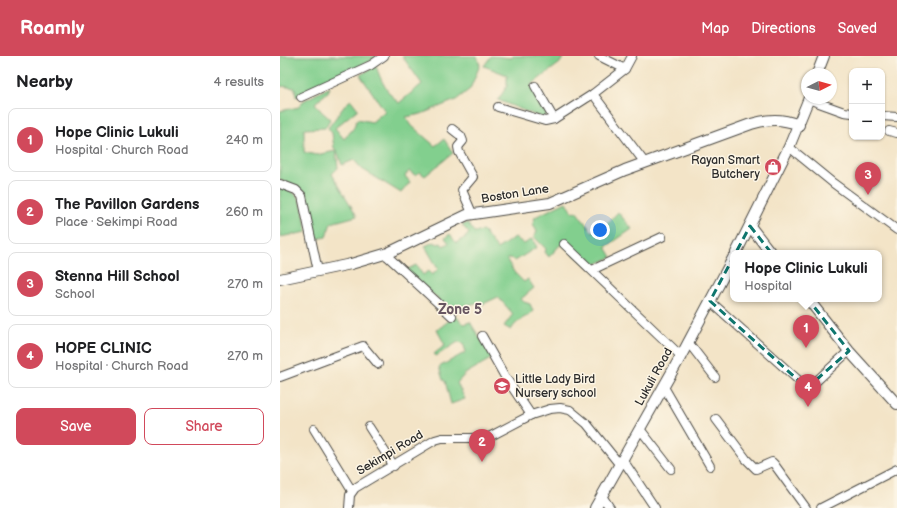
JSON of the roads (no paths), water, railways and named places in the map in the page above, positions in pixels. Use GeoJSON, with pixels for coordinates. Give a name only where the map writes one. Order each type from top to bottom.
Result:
{"type":"FeatureCollection","features":[{"type":"Feature","properties":{"kind":"street"},"geometry":{"type":"LineString","coordinates":[[301,97],[371,65],[384,56]]}},
{"type":"Feature","properties":{"kind":"street"},"geometry":{"type":"LineString","coordinates":[[599,56],[626,68]]}},
{"type":"Feature","properties":{"kind":"street"},"geometry":{"type":"LineString","coordinates":[[498,107],[542,121],[554,119],[593,94],[626,68],[632,56]]}},
{"type":"Feature","properties":{"kind":"street"},"geometry":{"type":"LineString","coordinates":[[820,68],[824,56]]}},
{"type":"Feature","properties":{"kind":"street"},"geometry":{"type":"LineString","coordinates":[[535,86],[554,119]]}},
{"type":"Feature","properties":{"kind":"street"},"geometry":{"type":"LineString","coordinates":[[593,94],[645,163]]}},
{"type":"Feature","properties":{"kind":"street"},"geometry":{"type":"LineString","coordinates":[[738,250],[789,147],[799,125],[806,104]]}},
{"type":"Feature","properties":{"kind":"street"},"geometry":{"type":"LineString","coordinates":[[823,104],[844,112],[849,112]]}},
{"type":"Feature","properties":{"kind":"street"},"geometry":{"type":"LineString","coordinates":[[885,116],[897,117]]}},
{"type":"Feature","properties":{"kind":"street","name":"Boston Lane"},"geometry":{"type":"LineString","coordinates":[[280,279],[384,254],[413,242],[460,217],[472,213],[550,203],[645,163],[750,124],[767,120],[782,119],[799,125]]}},
{"type":"Feature","properties":{"kind":"street"},"geometry":{"type":"LineString","coordinates":[[452,129],[461,136],[463,141],[458,147],[459,152],[473,177],[462,190],[472,213]]}},
{"type":"Feature","properties":{"kind":"street"},"geometry":{"type":"LineString","coordinates":[[789,147],[833,184],[897,228]]}},
{"type":"Feature","properties":{"kind":"street"},"geometry":{"type":"LineString","coordinates":[[280,184],[296,190],[302,196],[318,271]]}},
{"type":"Feature","properties":{"kind":"street"},"geometry":{"type":"LineString","coordinates":[[750,226],[769,250]]}},
{"type":"Feature","properties":{"kind":"street"},"geometry":{"type":"LineString","coordinates":[[592,270],[662,237]]}},
{"type":"Feature","properties":{"kind":"street"},"geometry":{"type":"LineString","coordinates":[[564,244],[681,356]]}},
{"type":"Feature","properties":{"kind":"street"},"geometry":{"type":"LineString","coordinates":[[384,254],[452,316]]}},
{"type":"Feature","properties":{"kind":"street","name":"Lukuli Road"},"geometry":{"type":"LineString","coordinates":[[595,508],[664,387],[730,264]]}},
{"type":"Feature","properties":{"kind":"street"},"geometry":{"type":"LineString","coordinates":[[710,301],[806,387],[811,386],[849,351]]}},
{"type":"Feature","properties":{"kind":"street"},"geometry":{"type":"LineString","coordinates":[[810,302],[849,351],[897,404]]}},
{"type":"Feature","properties":{"kind":"street"},"geometry":{"type":"LineString","coordinates":[[482,336],[504,375],[531,415]]}},
{"type":"Feature","properties":{"kind":"street"},"geometry":{"type":"LineString","coordinates":[[688,342],[715,377]]}},
{"type":"Feature","properties":{"kind":"street"},"geometry":{"type":"LineString","coordinates":[[280,377],[346,351],[363,346],[378,364]]}},
{"type":"Feature","properties":{"kind":"street"},"geometry":{"type":"LineString","coordinates":[[664,387],[710,466]]}},
{"type":"Feature","properties":{"kind":"street","name":"Sekimpi Road"},"geometry":{"type":"LineString","coordinates":[[349,508],[352,491],[435,440],[442,438],[487,438],[531,415],[555,408],[570,410],[587,424],[621,462],[655,508]]}},
{"type":"Feature","properties":{"kind":"street"},"geometry":{"type":"LineString","coordinates":[[716,419],[746,459],[756,469],[772,462],[806,508]]}},
{"type":"Feature","properties":{"kind":"street"},"geometry":{"type":"LineString","coordinates":[[370,427],[394,466]]}},
{"type":"Feature","properties":{"kind":"street"},"geometry":{"type":"LineString","coordinates":[[314,429],[352,491]]}},
{"type":"Feature","properties":{"kind":"street"},"geometry":{"type":"LineString","coordinates":[[640,429],[671,469]]}},
{"type":"Feature","properties":{"kind":"street"},"geometry":{"type":"LineString","coordinates":[[821,508],[897,469]]}},
{"type":"Feature","properties":{"kind":"street"},"geometry":{"type":"LineString","coordinates":[[602,496],[610,508]]}},
{"type":"Feature","properties":{"kind":"place","name":"Rayan Smart Butchery"},"geometry":{"type":"Point","coordinates":[773,167]}},
{"type":"Feature","properties":{"kind":"place","name":"Stenna Hill School"},"geometry":{"type":"Point","coordinates":[868,195]}},
{"type":"Feature","properties":{"kind":"place","name":"Hope Clinic Lukuli"},"geometry":{"type":"Point","coordinates":[806,348]}},
{"type":"Feature","properties":{"kind":"place","name":"Little Lady Bird Nursery school"},"geometry":{"type":"Point","coordinates":[502,386]}},
{"type":"Feature","properties":{"kind":"place","name":"HOPE CLINIC"},"geometry":{"type":"Point","coordinates":[808,407]}},
{"type":"Feature","properties":{"kind":"place","name":"The Pavillon Gardens"},"geometry":{"type":"Point","coordinates":[482,462]}},
{"type":"Feature","properties":{"kind":"district","name":"Zone 5"},"geometry":{"type":"Point","coordinates":[460,309]}}]}
